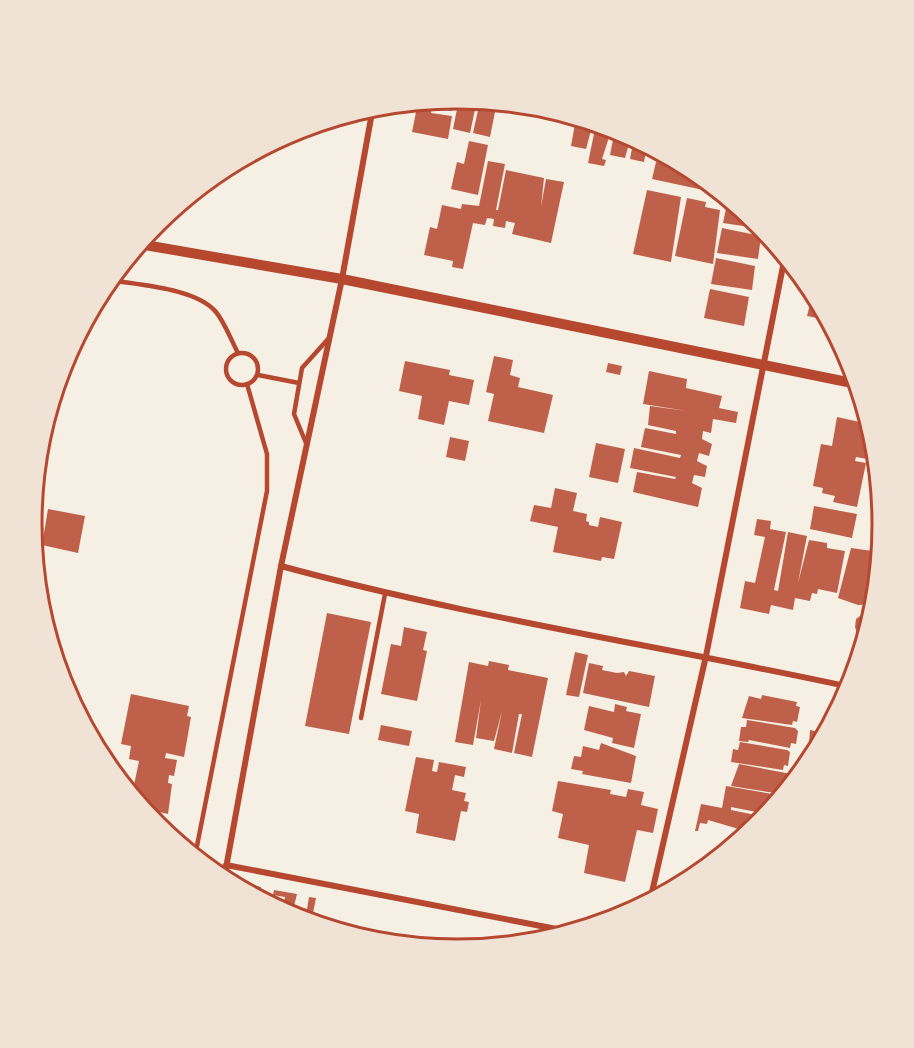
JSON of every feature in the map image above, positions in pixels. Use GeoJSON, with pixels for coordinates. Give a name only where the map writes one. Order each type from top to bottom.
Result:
{"type":"FeatureCollection","features":[{"type":"Feature","properties":{"kind":"street"},"geometry":{"type":"LineString","coordinates":[[225,869],[281,566],[342,279],[371,118]]}},
{"type":"Feature","properties":{"kind":"street"},"geometry":{"type":"LineString","coordinates":[[149,246],[342,279],[847,382]]}},
{"type":"Feature","properties":{"kind":"street"},"geometry":{"type":"LineString","coordinates":[[653,889],[706,656],[783,267]]}},
{"type":"Feature","properties":{"kind":"street"},"geometry":{"type":"LineString","coordinates":[[281,566],[385,594],[706,656],[839,685]]}},
{"type":"Feature","properties":{"kind":"street"},"geometry":{"type":"LineString","coordinates":[[226,865],[551,928]]}},
{"type":"Feature","properties":{"kind":"lane"},"geometry":{"type":"LineString","coordinates":[[120,282],[181,292],[209,305],[216,312],[238,353]]}},
{"type":"Feature","properties":{"kind":"lane"},"geometry":{"type":"LineString","coordinates":[[306,442],[294,414],[299,383],[307,360],[329,338]]}},
{"type":"Feature","properties":{"kind":"lane"},"geometry":{"type":"LineString","coordinates":[[238,353],[252,355],[257,361],[258,375]]}},
{"type":"Feature","properties":{"kind":"lane"},"geometry":{"type":"LineString","coordinates":[[238,353],[227,363],[228,377],[240,385],[247,384],[258,375]]}},
{"type":"Feature","properties":{"kind":"lane"},"geometry":{"type":"LineString","coordinates":[[258,375],[299,383]]}},
{"type":"Feature","properties":{"kind":"lane"},"geometry":{"type":"LineString","coordinates":[[197,847],[267,491],[267,454],[247,384]]}},
{"type":"Feature","properties":{"kind":"lane"},"geometry":{"type":"LineString","coordinates":[[361,718],[385,594]]}},
{"type":"Feature","properties":{"kind":"building"},"geometry":{"type":"Polygon","coordinates":[[[457,109],[475,110],[470,133],[453,129],[457,109]]]}},
{"type":"Feature","properties":{"kind":"building"},"geometry":{"type":"Polygon","coordinates":[[[432,110],[431,113],[452,116],[448,139],[412,132],[416,112],[432,110]]]}},
{"type":"Feature","properties":{"kind":"building"},"geometry":{"type":"Polygon","coordinates":[[[478,110],[495,111],[490,137],[473,133],[478,110]]]}},
{"type":"Feature","properties":{"kind":"building"},"geometry":{"type":"Polygon","coordinates":[[[575,126],[591,131],[586,149],[571,146],[575,126]]]}},
{"type":"Feature","properties":{"kind":"building"},"geometry":{"type":"Polygon","coordinates":[[[594,133],[609,138],[602,159],[606,160],[604,166],[588,163],[594,133]]]}},
{"type":"Feature","properties":{"kind":"building"},"geometry":{"type":"Polygon","coordinates":[[[613,140],[628,146],[625,158],[610,155],[613,140]]]}},
{"type":"Feature","properties":{"kind":"building"},"geometry":{"type":"Polygon","coordinates":[[[469,141],[488,145],[478,195],[451,189],[457,162],[464,164],[469,141]]]}},
{"type":"Feature","properties":{"kind":"building"},"geometry":{"type":"Polygon","coordinates":[[[632,148],[645,154],[644,162],[630,159],[632,148]]]}},
{"type":"Feature","properties":{"kind":"building"},"geometry":{"type":"Polygon","coordinates":[[[488,161],[505,164],[496,210],[498,210],[506,170],[544,178],[541,207],[546,179],[564,182],[551,243],[512,234],[515,223],[506,221],[505,228],[493,226],[494,219],[487,218],[485,225],[473,223],[463,269],[452,267],[453,261],[424,255],[430,227],[437,229],[442,205],[461,209],[462,204],[479,206],[488,161]]]}},
{"type":"Feature","properties":{"kind":"building"},"geometry":{"type":"Polygon","coordinates":[[[656,162],[661,163],[703,190],[652,179],[656,162]]]}},
{"type":"Feature","properties":{"kind":"building"},"geometry":{"type":"Polygon","coordinates":[[[647,190],[681,197],[671,262],[633,254],[647,190]]]}},
{"type":"Feature","properties":{"kind":"building"},"geometry":{"type":"Polygon","coordinates":[[[687,198],[706,202],[705,207],[720,210],[713,264],[675,256],[687,198]]]}},
{"type":"Feature","properties":{"kind":"building"},"geometry":{"type":"Polygon","coordinates":[[[726,208],[745,226],[723,223],[726,208]]]}},
{"type":"Feature","properties":{"kind":"building"},"geometry":{"type":"Polygon","coordinates":[[[722,228],[753,234],[760,241],[758,259],[717,253],[722,228]]]}},
{"type":"Feature","properties":{"kind":"building"},"geometry":{"type":"Polygon","coordinates":[[[716,258],[755,266],[752,290],[711,284],[716,258]]]}},
{"type":"Feature","properties":{"kind":"building"},"geometry":{"type":"Polygon","coordinates":[[[710,289],[749,297],[744,326],[704,318],[710,289]]]}},
{"type":"Feature","properties":{"kind":"building"},"geometry":{"type":"Polygon","coordinates":[[[810,306],[817,318],[807,316],[810,306]]]}},
{"type":"Feature","properties":{"kind":"building"},"geometry":{"type":"Polygon","coordinates":[[[494,356],[513,360],[510,375],[520,378],[518,387],[553,395],[544,433],[488,421],[494,394],[486,392],[494,356]]]}},
{"type":"Feature","properties":{"kind":"building"},"geometry":{"type":"Polygon","coordinates":[[[405,361],[450,370],[449,375],[474,380],[469,405],[449,401],[444,425],[418,419],[422,396],[399,391],[405,361]]]}},
{"type":"Feature","properties":{"kind":"building"},"geometry":{"type":"Polygon","coordinates":[[[608,363],[622,366],[620,375],[606,372],[608,363]]]}},
{"type":"Feature","properties":{"kind":"building"},"geometry":{"type":"Polygon","coordinates":[[[649,371],[687,379],[686,388],[722,396],[719,408],[738,412],[736,423],[713,419],[711,433],[703,431],[702,439],[712,444],[709,456],[699,453],[697,461],[707,466],[705,477],[694,475],[692,483],[702,488],[698,507],[633,492],[637,472],[675,479],[676,477],[630,468],[634,448],[680,458],[681,455],[641,447],[645,428],[676,434],[676,431],[648,425],[650,406],[687,411],[643,404],[649,371]]]}},
{"type":"Feature","properties":{"kind":"building"},"geometry":{"type":"Polygon","coordinates":[[[837,417],[859,422],[866,459],[856,457],[855,461],[866,463],[857,507],[833,502],[835,496],[822,493],[823,488],[813,486],[821,444],[832,446],[837,417]]]}},
{"type":"Feature","properties":{"kind":"building"},"geometry":{"type":"Polygon","coordinates":[[[450,437],[469,441],[465,461],[446,457],[450,437]]]}},
{"type":"Feature","properties":{"kind":"building"},"geometry":{"type":"Polygon","coordinates":[[[596,443],[625,449],[618,483],[589,477],[596,443]]]}},
{"type":"Feature","properties":{"kind":"building"},"geometry":{"type":"Polygon","coordinates":[[[555,488],[577,493],[573,511],[587,514],[586,521],[589,525],[598,527],[600,517],[622,522],[614,559],[602,557],[601,561],[553,552],[558,527],[530,521],[534,505],[551,508],[555,488]]]}},
{"type":"Feature","properties":{"kind":"building"},"geometry":{"type":"Polygon","coordinates":[[[814,506],[857,514],[852,538],[810,529],[814,506]]]}},
{"type":"Feature","properties":{"kind":"building"},"geometry":{"type":"Polygon","coordinates":[[[48,509],[85,516],[78,553],[43,545],[48,509]]]}},
{"type":"Feature","properties":{"kind":"building"},"geometry":{"type":"Polygon","coordinates":[[[757,519],[771,521],[770,529],[786,532],[774,590],[778,591],[788,532],[807,536],[798,583],[809,540],[827,543],[827,548],[845,551],[837,593],[818,589],[817,594],[812,593],[810,601],[795,598],[793,610],[771,605],[769,614],[740,608],[745,581],[755,583],[765,537],[754,535],[757,519]]]}},
{"type":"Feature","properties":{"kind":"building"},"geometry":{"type":"Polygon","coordinates":[[[851,548],[871,551],[864,605],[858,605],[838,598],[851,548]]]}},
{"type":"Feature","properties":{"kind":"building"},"geometry":{"type":"Polygon","coordinates":[[[327,613],[371,622],[349,734],[305,726],[327,613]]]}},
{"type":"Feature","properties":{"kind":"building"},"geometry":{"type":"Polygon","coordinates":[[[862,615],[857,633],[855,627],[856,619],[862,615]]]}},
{"type":"Feature","properties":{"kind":"building"},"geometry":{"type":"Polygon","coordinates":[[[404,627],[427,632],[423,650],[427,651],[417,701],[381,694],[391,644],[401,646],[404,627]]]}},
{"type":"Feature","properties":{"kind":"building"},"geometry":{"type":"Polygon","coordinates":[[[575,652],[588,655],[579,697],[566,695],[575,652]]]}},
{"type":"Feature","properties":{"kind":"building"},"geometry":{"type":"Polygon","coordinates":[[[489,661],[509,665],[508,670],[548,678],[532,757],[514,753],[522,714],[519,714],[512,753],[494,749],[502,711],[494,741],[476,738],[481,700],[473,745],[455,742],[469,662],[488,666],[489,661]]]}},
{"type":"Feature","properties":{"kind":"building"},"geometry":{"type":"Polygon","coordinates":[[[589,663],[603,666],[602,670],[624,672],[626,676],[629,671],[655,676],[649,707],[583,693],[589,663]]]}},
{"type":"Feature","properties":{"kind":"building"},"geometry":{"type":"Polygon","coordinates":[[[131,694],[189,706],[187,716],[191,717],[184,757],[166,753],[165,758],[177,760],[174,776],[169,775],[168,783],[172,784],[168,814],[159,812],[134,785],[139,761],[129,759],[131,746],[121,744],[131,694]]]}},
{"type":"Feature","properties":{"kind":"building"},"geometry":{"type":"Polygon","coordinates":[[[762,695],[797,702],[796,706],[800,707],[797,722],[793,721],[792,725],[742,718],[749,696],[761,699],[762,695]]]}},
{"type":"Feature","properties":{"kind":"building"},"geometry":{"type":"Polygon","coordinates":[[[615,704],[627,707],[626,711],[641,714],[634,748],[612,743],[613,738],[584,730],[589,706],[614,712],[615,704]]]}},
{"type":"Feature","properties":{"kind":"building"},"geometry":{"type":"Polygon","coordinates":[[[747,720],[795,728],[798,731],[796,744],[791,743],[790,748],[749,740],[748,742],[739,741],[741,727],[746,727],[747,720]]]}},
{"type":"Feature","properties":{"kind":"building"},"geometry":{"type":"Polygon","coordinates":[[[381,725],[412,731],[409,746],[378,740],[381,725]]]}},
{"type":"Feature","properties":{"kind":"building"},"geometry":{"type":"Polygon","coordinates":[[[810,730],[816,731],[816,732],[809,743],[810,730]]]}},
{"type":"Feature","properties":{"kind":"building"},"geometry":{"type":"Polygon","coordinates":[[[740,742],[787,750],[790,752],[788,766],[784,765],[783,770],[731,762],[733,749],[738,750],[740,742]]]}},
{"type":"Feature","properties":{"kind":"building"},"geometry":{"type":"Polygon","coordinates":[[[601,743],[636,756],[631,783],[582,774],[583,771],[571,769],[574,756],[581,757],[583,746],[599,750],[601,743]]]}},
{"type":"Feature","properties":{"kind":"building"},"geometry":{"type":"Polygon","coordinates":[[[416,757],[434,760],[432,771],[437,772],[439,762],[466,767],[464,777],[455,775],[452,790],[466,793],[464,801],[469,802],[467,812],[461,811],[455,841],[416,833],[419,814],[405,811],[416,757]]]}},
{"type":"Feature","properties":{"kind":"building"},"geometry":{"type":"Polygon","coordinates":[[[739,764],[788,774],[773,793],[731,786],[739,764]]]}},
{"type":"Feature","properties":{"kind":"building"},"geometry":{"type":"Polygon","coordinates":[[[558,781],[611,790],[610,794],[626,797],[628,789],[644,792],[641,805],[658,809],[653,833],[637,830],[625,882],[584,873],[589,845],[558,838],[563,814],[552,811],[558,781]]]}},
{"type":"Feature","properties":{"kind":"building"},"geometry":{"type":"Polygon","coordinates":[[[726,786],[772,794],[755,812],[731,807],[731,810],[753,814],[738,829],[708,820],[707,824],[700,823],[698,831],[695,831],[701,804],[722,808],[726,786]]]}},
{"type":"Feature","properties":{"kind":"building"},"geometry":{"type":"Polygon","coordinates":[[[274,890],[297,894],[294,905],[284,901],[285,897],[273,895],[274,890]]]}},
{"type":"Feature","properties":{"kind":"building"},"geometry":{"type":"Polygon","coordinates":[[[309,897],[316,898],[313,913],[298,907],[307,909],[309,897]]]}}]}
